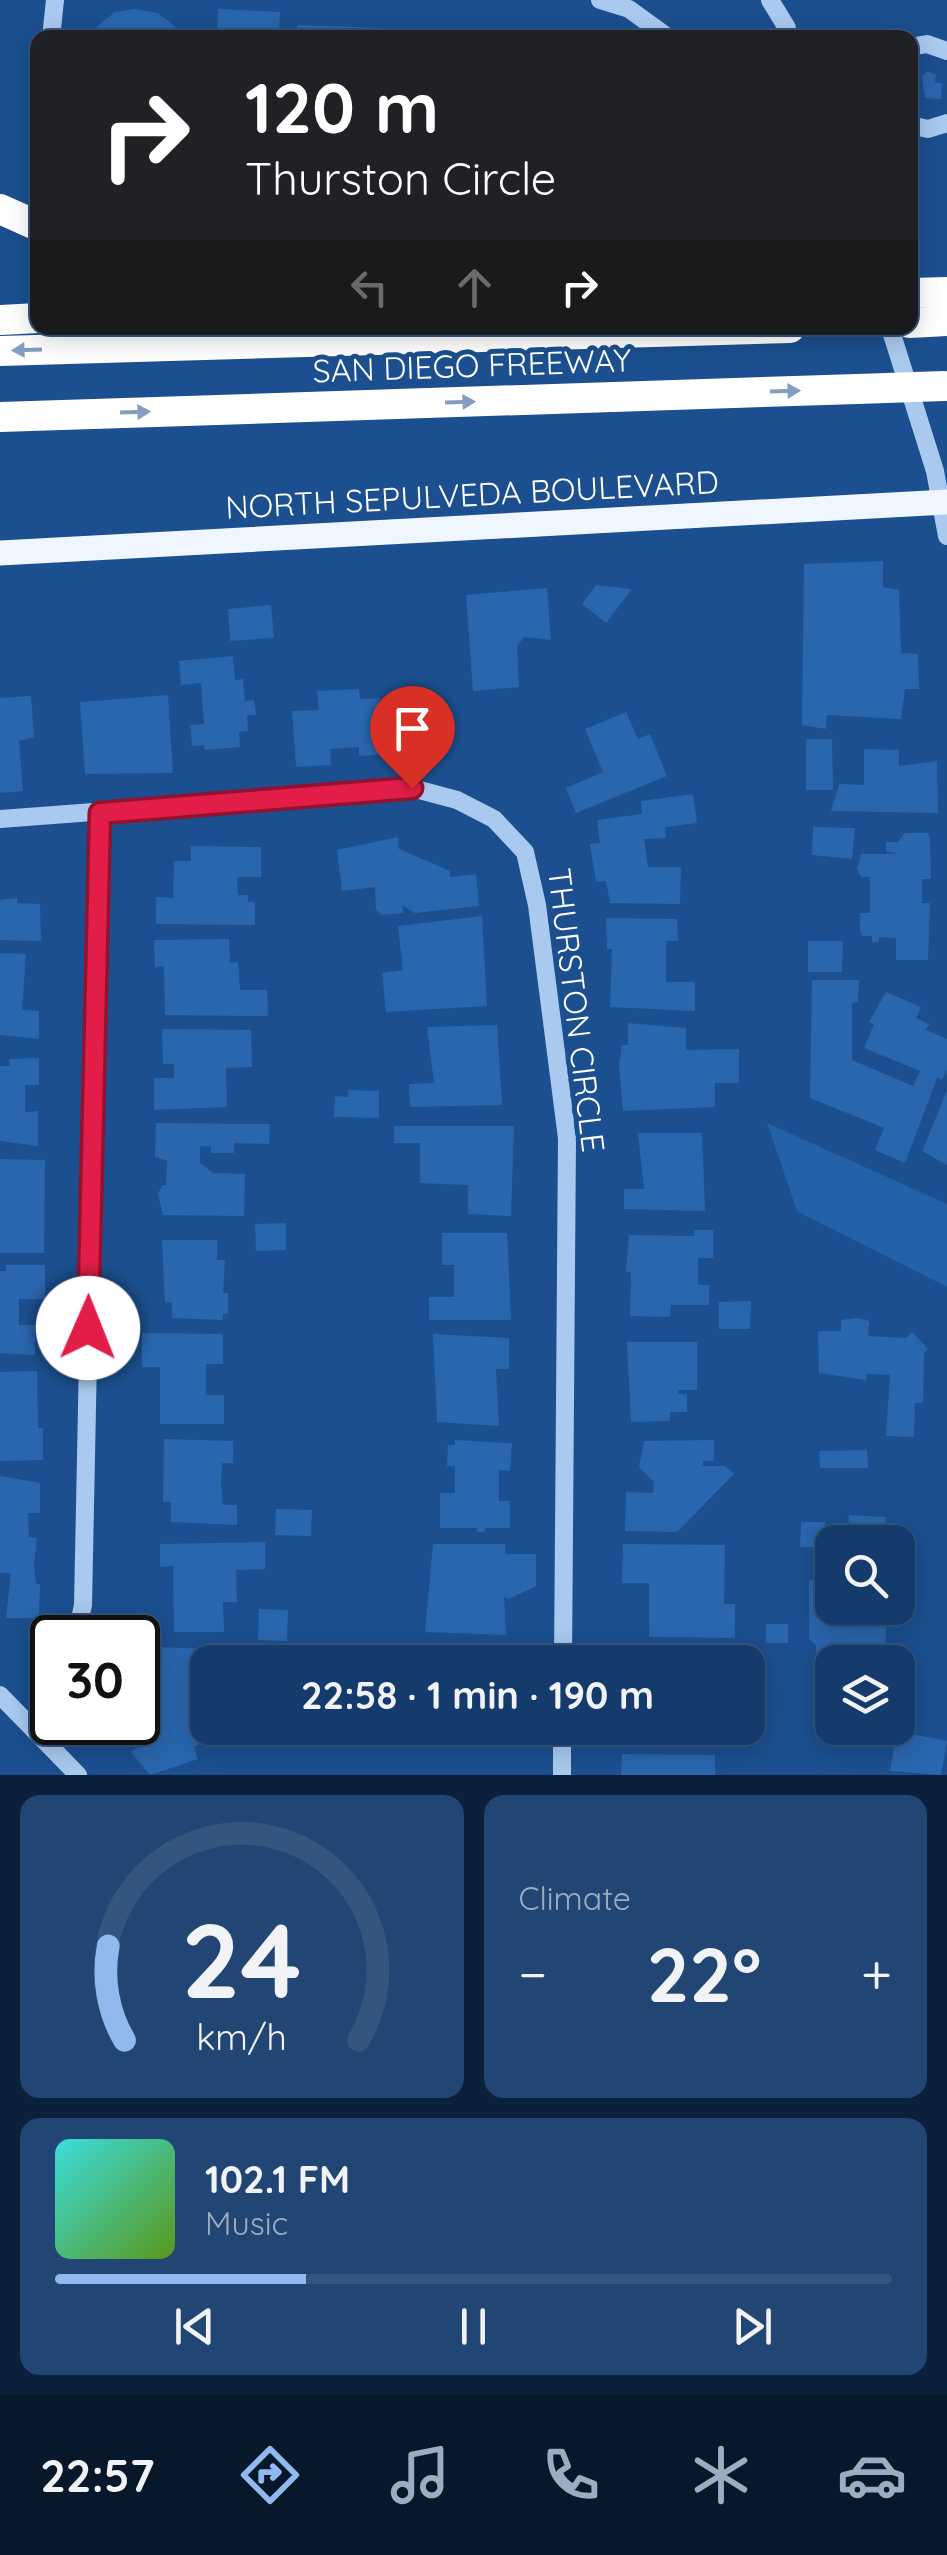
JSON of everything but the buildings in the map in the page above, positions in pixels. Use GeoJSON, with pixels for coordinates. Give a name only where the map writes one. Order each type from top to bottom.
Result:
{"type":"FeatureCollection","features":[{"type":"Feature","properties":{"kind":"highway"},"geometry":{"type":"LineString","coordinates":[[0,209],[30,222]]}},
{"type":"Feature","properties":{"kind":"highway"},"geometry":{"type":"LineString","coordinates":[[0,320],[30,318]]}},
{"type":"Feature","properties":{"kind":"highway"},"geometry":{"type":"LineString","coordinates":[[0,351],[550,335]]}},
{"type":"Feature","properties":{"kind":"highway","name":"SAN DIEGO FREEWAY"},"geometry":{"type":"LineString","coordinates":[[0,420],[38,415],[945,386]]}},
{"type":"Feature","properties":{"kind":"main road","name":"NORTH SEPULVEDA BOULEVARD"},"geometry":{"type":"LineString","coordinates":[[0,553],[944,502]]}},
{"type":"Feature","properties":{"kind":"street"},"geometry":{"type":"LineString","coordinates":[[52,30],[56,0]]}},
{"type":"Feature","properties":{"kind":"street"},"geometry":{"type":"LineString","coordinates":[[600,0],[629,9],[658,30]]}},
{"type":"Feature","properties":{"kind":"street"},"geometry":{"type":"LineString","coordinates":[[770,0],[787,30]]}},
{"type":"Feature","properties":{"kind":"street"},"geometry":{"type":"LineString","coordinates":[[918,46],[927,44],[947,51]]}},
{"type":"Feature","properties":{"kind":"street"},"geometry":{"type":"LineString","coordinates":[[918,127],[928,129],[947,123]]}},
{"type":"Feature","properties":{"kind":"street"},"geometry":{"type":"LineString","coordinates":[[892,335],[944,502],[947,536]]}},
{"type":"Feature","properties":{"kind":"street","name":"THURSTON CIRCLE"},"geometry":{"type":"LineString","coordinates":[[0,819],[412,788],[457,800],[494,819],[525,852],[537,905],[567,1138],[563,1645]]}},
{"type":"Feature","properties":{"kind":"street"},"geometry":{"type":"LineString","coordinates":[[81,1615],[100,813]]}},
{"type":"Feature","properties":{"kind":"street"},"geometry":{"type":"LineString","coordinates":[[0,1694],[78,1775]]}},
{"type":"Feature","properties":{"kind":"street"},"geometry":{"type":"LineString","coordinates":[[562,1745],[562,1775]]}},
{"type":"Feature","properties":{"kind":"shaded area"},"geometry":{"type":"Polygon","coordinates":[[[767,1123],[947,1204],[947,1287],[797,1211],[767,1123]]]}},
{"type":"Feature","properties":{"kind":"route"},"geometry":{"type":"LineString","coordinates":[[88,1328],[100,813],[412,788]]}}]}
